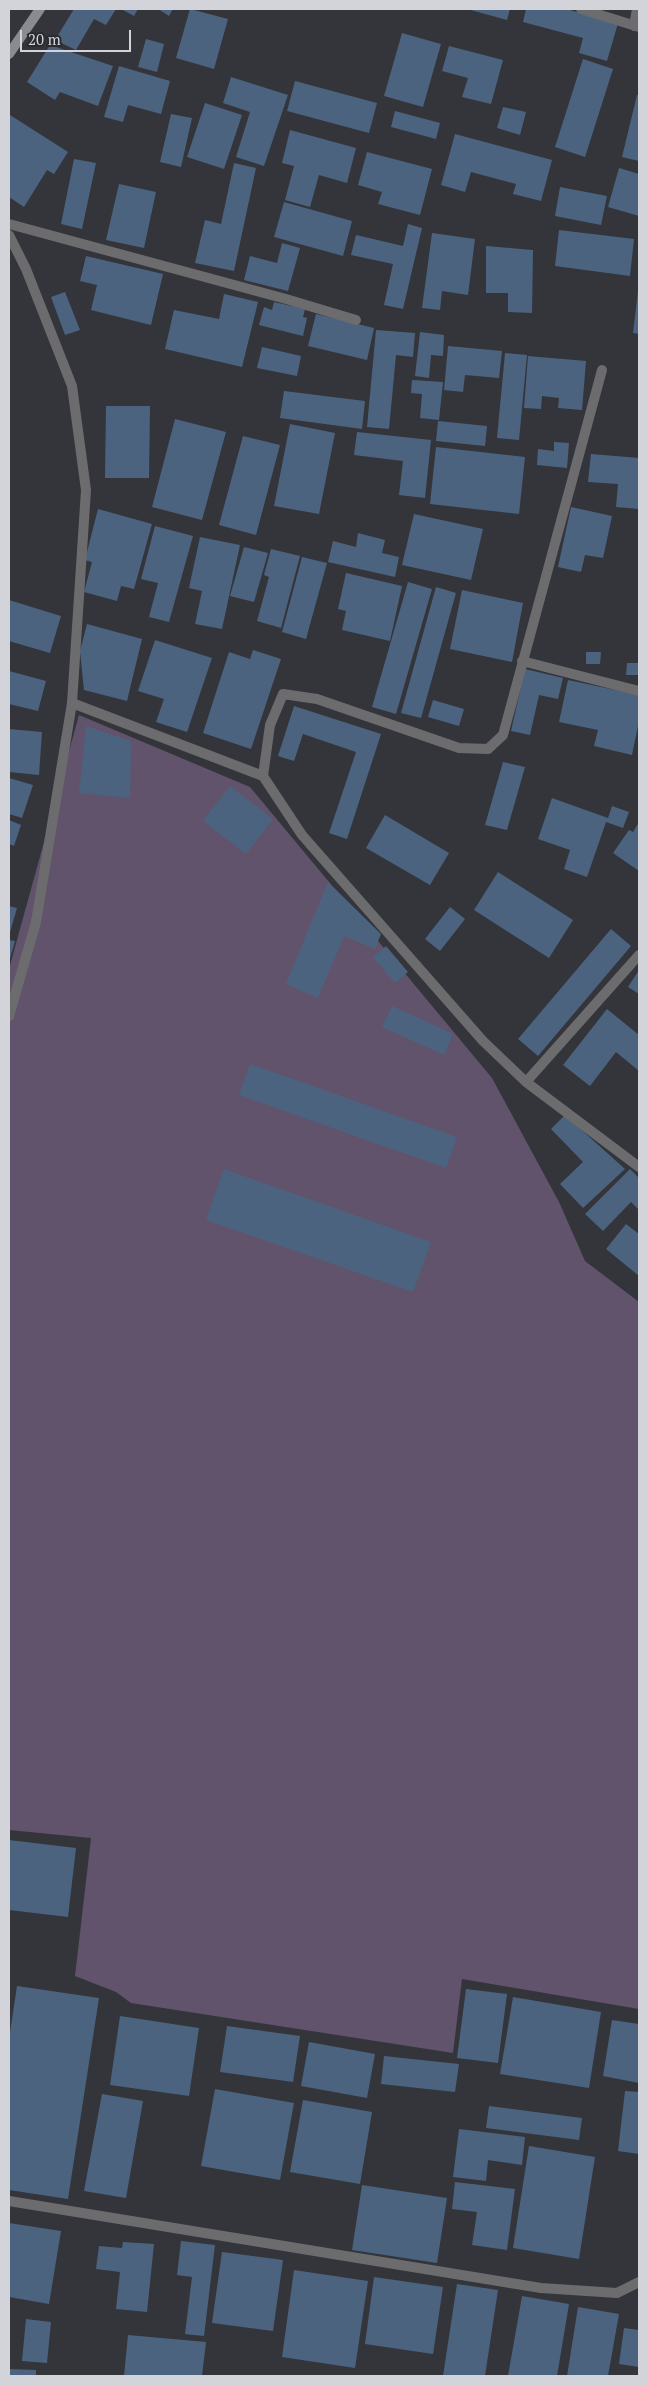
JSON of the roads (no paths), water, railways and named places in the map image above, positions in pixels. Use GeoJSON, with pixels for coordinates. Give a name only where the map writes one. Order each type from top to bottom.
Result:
{"type":"FeatureCollection","features":[{"type":"Feature","properties":{"kind":"street"},"geometry":{"type":"LineString","coordinates":[[9,54],[40,9]]}},
{"type":"Feature","properties":{"kind":"street"},"geometry":{"type":"LineString","coordinates":[[581,9],[637,26],[637,9]]}},
{"type":"Feature","properties":{"kind":"street"},"geometry":{"type":"LineString","coordinates":[[9,224],[286,299],[356,320]]}},
{"type":"Feature","properties":{"kind":"street"},"geometry":{"type":"LineString","coordinates":[[9,235],[26,269],[72,386],[86,490],[72,703],[36,922],[9,1016]]}},
{"type":"Feature","properties":{"kind":"street"},"geometry":{"type":"LineString","coordinates":[[264,776],[270,725],[283,694],[317,699],[459,748],[488,749],[503,735],[602,370]]}},
{"type":"Feature","properties":{"kind":"street"},"geometry":{"type":"LineString","coordinates":[[522,661],[639,691]]}},
{"type":"Feature","properties":{"kind":"street"},"geometry":{"type":"LineString","coordinates":[[72,703],[264,776],[302,835],[483,1041],[526,1082],[639,1167]]}},
{"type":"Feature","properties":{"kind":"street"},"geometry":{"type":"LineString","coordinates":[[526,1082],[639,956]]}},
{"type":"Feature","properties":{"kind":"street"},"geometry":{"type":"LineString","coordinates":[[9,2201],[540,2288],[617,2293],[639,2282]]}}]}
